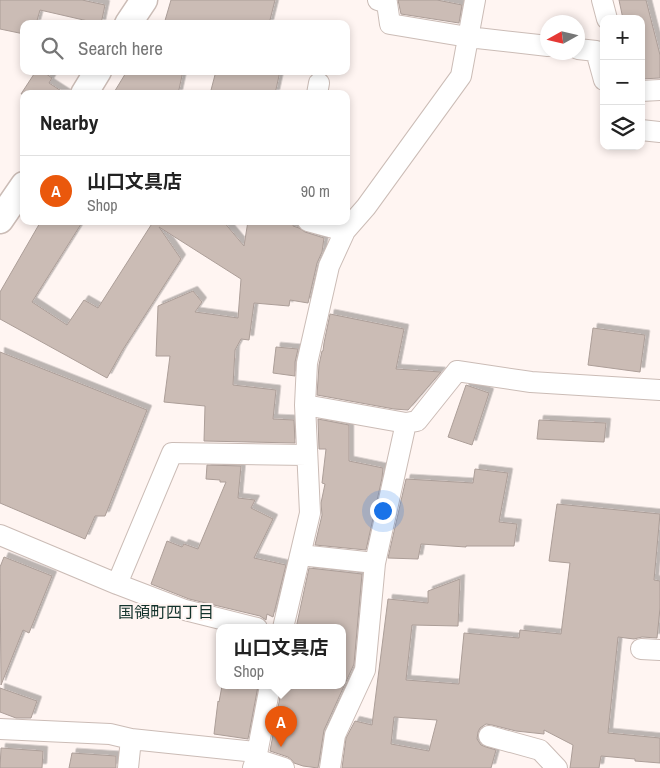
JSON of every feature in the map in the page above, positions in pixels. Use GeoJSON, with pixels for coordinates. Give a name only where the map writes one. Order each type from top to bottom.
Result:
{"type":"FeatureCollection","features":[{"type":"Feature","properties":{"kind":"main road"},"geometry":{"type":"LineString","coordinates":[[131,20],[144,0]]}},
{"type":"Feature","properties":{"kind":"main road"},"geometry":{"type":"LineString","coordinates":[[86,90],[96,75]]}},
{"type":"Feature","properties":{"kind":"main road"},"geometry":{"type":"LineString","coordinates":[[0,220],[20,191]]}},
{"type":"Feature","properties":{"kind":"street"},"geometry":{"type":"LineString","coordinates":[[378,0],[387,2],[390,24],[468,37],[540,45]]}},
{"type":"Feature","properties":{"kind":"street"},"geometry":{"type":"LineString","coordinates":[[284,624],[310,512],[305,406],[307,363],[329,266],[345,231],[366,207],[461,76],[475,0]]}},
{"type":"Feature","properties":{"kind":"street"},"geometry":{"type":"LineString","coordinates":[[602,0],[606,15]]}},
{"type":"Feature","properties":{"kind":"street"},"geometry":{"type":"LineString","coordinates":[[592,49],[600,70]]}},
{"type":"Feature","properties":{"kind":"street"},"geometry":{"type":"LineString","coordinates":[[645,91],[660,90]]}},
{"type":"Feature","properties":{"kind":"street"},"geometry":{"type":"LineString","coordinates":[[645,130],[660,132]]}},
{"type":"Feature","properties":{"kind":"street"},"geometry":{"type":"LineString","coordinates":[[323,225],[345,231]]}},
{"type":"Feature","properties":{"kind":"street"},"geometry":{"type":"LineString","coordinates":[[305,406],[406,423],[417,420],[457,371],[531,382],[660,390]]}},
{"type":"Feature","properties":{"kind":"street"},"geometry":{"type":"LineString","coordinates":[[330,768],[335,735],[365,670],[375,563],[406,423]]}},
{"type":"Feature","properties":{"kind":"street"},"geometry":{"type":"LineString","coordinates":[[117,584],[172,453],[307,455]]}},
{"type":"Feature","properties":{"kind":"street"},"geometry":{"type":"LineString","coordinates":[[0,535],[185,610],[241,624]]}},
{"type":"Feature","properties":{"kind":"street"},"geometry":{"type":"LineString","coordinates":[[300,555],[375,563]]}},
{"type":"Feature","properties":{"kind":"street"},"geometry":{"type":"LineString","coordinates":[[255,760],[269,689]]}},
{"type":"Feature","properties":{"kind":"street"},"geometry":{"type":"LineString","coordinates":[[0,729],[110,734],[255,760],[284,768]]}},
{"type":"Feature","properties":{"kind":"street"},"geometry":{"type":"LineString","coordinates":[[489,736],[540,750],[557,768]]}},
{"type":"Feature","properties":{"kind":"street"},"geometry":{"type":"LineString","coordinates":[[128,768],[131,739]]}},
{"type":"Feature","properties":{"kind":"building"},"geometry":{"type":"Polygon","coordinates":[[[0,0],[82,0],[105,5],[102,20],[84,20],[40,10],[37,20],[20,20],[20,33],[0,29],[0,0]]]}},
{"type":"Feature","properties":{"kind":"building"},"geometry":{"type":"Polygon","coordinates":[[[171,0],[275,0],[270,20],[165,20],[171,0]]]}},
{"type":"Feature","properties":{"kind":"building"},"geometry":{"type":"Polygon","coordinates":[[[398,0],[437,0],[462,5],[459,23],[401,14],[398,0]]]}},
{"type":"Feature","properties":{"kind":"building"},"geometry":{"type":"Polygon","coordinates":[[[619,0],[646,0],[660,55],[660,78],[645,79],[645,15],[622,15],[619,0]]]}},
{"type":"Feature","properties":{"kind":"building"},"geometry":{"type":"Polygon","coordinates":[[[33,75],[48,75],[52,78],[49,83],[60,90],[24,90],[33,75]]]}},
{"type":"Feature","properties":{"kind":"building"},"geometry":{"type":"Polygon","coordinates":[[[125,75],[182,75],[179,90],[115,90],[125,75]]]}},
{"type":"Feature","properties":{"kind":"building"},"geometry":{"type":"Polygon","coordinates":[[[215,75],[279,75],[276,90],[211,90],[215,75]]]}},
{"type":"Feature","properties":{"kind":"building"},"geometry":{"type":"Polygon","coordinates":[[[39,225],[80,225],[32,302],[67,325],[84,300],[98,308],[151,225],[226,225],[244,246],[247,225],[293,225],[305,232],[324,238],[308,303],[290,300],[289,306],[254,303],[249,340],[241,339],[235,350],[233,385],[276,390],[273,419],[294,420],[295,443],[204,441],[205,406],[164,402],[170,356],[156,356],[158,306],[193,291],[202,302],[195,312],[238,318],[241,279],[159,227],[181,259],[122,351],[107,378],[0,319],[0,292],[39,225]]]}},
{"type":"Feature","properties":{"kind":"building"},"geometry":{"type":"Polygon","coordinates":[[[330,314],[404,329],[396,369],[441,372],[408,410],[317,395],[319,365],[330,314]]]}},
{"type":"Feature","properties":{"kind":"building"},"geometry":{"type":"Polygon","coordinates":[[[593,328],[645,335],[640,372],[588,365],[593,328]]]}},
{"type":"Feature","properties":{"kind":"building"},"geometry":{"type":"Polygon","coordinates":[[[276,347],[298,349],[295,362],[295,376],[273,373],[276,347]]]}},
{"type":"Feature","properties":{"kind":"building"},"geometry":{"type":"Polygon","coordinates":[[[0,352],[147,410],[105,516],[95,516],[85,539],[0,503],[0,352]]]}},
{"type":"Feature","properties":{"kind":"building"},"geometry":{"type":"Polygon","coordinates":[[[466,385],[489,393],[472,445],[448,437],[466,385]]]}},
{"type":"Feature","properties":{"kind":"building"},"geometry":{"type":"Polygon","coordinates":[[[318,419],[349,425],[349,461],[383,468],[366,550],[315,545],[322,515],[321,503],[325,484],[322,483],[326,449],[319,449],[318,419]]]}},
{"type":"Feature","properties":{"kind":"building"},"geometry":{"type":"Polygon","coordinates":[[[539,420],[606,423],[604,442],[537,439],[539,420]]]}},
{"type":"Feature","properties":{"kind":"building"},"geometry":{"type":"Polygon","coordinates":[[[207,465],[241,466],[238,498],[255,500],[251,508],[273,519],[254,558],[286,565],[273,617],[267,614],[266,620],[260,616],[189,599],[151,584],[167,541],[182,547],[184,544],[198,549],[226,482],[206,479],[207,465]]]}},
{"type":"Feature","properties":{"kind":"building"},"geometry":{"type":"Polygon","coordinates":[[[475,469],[508,473],[499,522],[517,524],[514,546],[466,547],[421,544],[418,559],[388,558],[406,479],[473,483],[475,469]]]}},
{"type":"Feature","properties":{"kind":"building"},"geometry":{"type":"Polygon","coordinates":[[[557,504],[660,514],[654,580],[660,581],[657,638],[642,637],[634,639],[618,637],[608,733],[660,738],[660,763],[601,756],[599,768],[570,768],[573,745],[544,730],[544,734],[516,731],[486,724],[480,728],[477,739],[481,745],[496,750],[491,768],[342,768],[346,738],[355,721],[372,725],[388,599],[428,603],[428,591],[460,579],[458,626],[412,625],[406,680],[459,684],[464,633],[519,638],[520,630],[561,634],[570,563],[549,561],[557,504]],[[394,717],[391,744],[429,751],[437,720],[394,717]]]}},
{"type":"Feature","properties":{"kind":"building"},"geometry":{"type":"Polygon","coordinates":[[[4,557],[52,576],[29,633],[23,630],[1,685],[0,567],[4,557]]]}},
{"type":"Feature","properties":{"kind":"building"},"geometry":{"type":"Polygon","coordinates":[[[309,568],[362,574],[354,664],[346,682],[346,624],[297,624],[309,568]]]}},
{"type":"Feature","properties":{"kind":"building"},"geometry":{"type":"Polygon","coordinates":[[[0,688],[37,701],[31,718],[16,718],[0,712],[0,688]]]}},
{"type":"Feature","properties":{"kind":"building"},"geometry":{"type":"Polygon","coordinates":[[[221,689],[257,689],[248,739],[214,734],[221,689]]]}},
{"type":"Feature","properties":{"kind":"building"},"geometry":{"type":"Polygon","coordinates":[[[281,689],[343,689],[324,730],[318,768],[294,763],[288,757],[270,751],[281,689]]]}},
{"type":"Feature","properties":{"kind":"building"},"geometry":{"type":"Polygon","coordinates":[[[1,748],[43,751],[42,768],[0,768],[1,748]]]}},
{"type":"Feature","properties":{"kind":"building"},"geometry":{"type":"Polygon","coordinates":[[[72,753],[116,756],[116,768],[69,768],[72,753]]]}},
{"type":"Feature","properties":{"kind":"place","name":"山口文具店"},"geometry":{"type":"Point","coordinates":[281,747]}},
{"type":"Feature","properties":{"kind":"district","name":"国領町四丁目"},"geometry":{"type":"Point","coordinates":[166,612]}}]}
